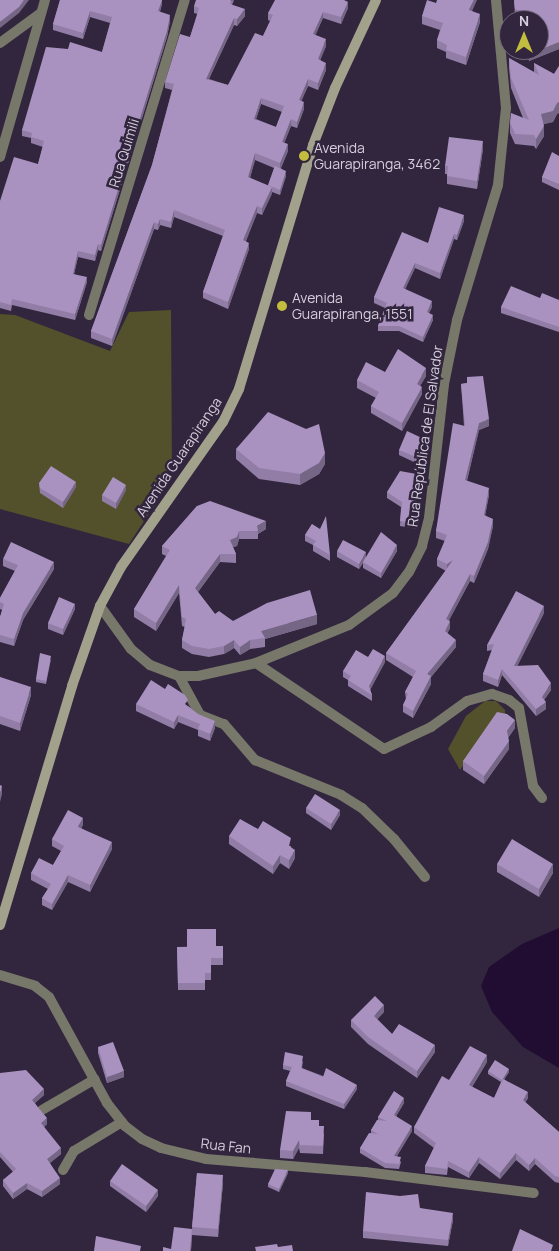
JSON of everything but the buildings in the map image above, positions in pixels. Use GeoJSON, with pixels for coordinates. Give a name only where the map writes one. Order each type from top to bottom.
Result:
{"type":"FeatureCollection","features":[{"type":"Feature","properties":{"kind":"main road","name":"Avenida Guarapiranga"},"geometry":{"type":"LineString","coordinates":[[0,925],[72,686],[100,606],[121,567],[223,422],[239,390],[314,145],[335,88],[376,0]]}},
{"type":"Feature","properties":{"kind":"street"},"geometry":{"type":"LineString","coordinates":[[0,157],[45,0]]}},
{"type":"Feature","properties":{"kind":"street","name":"Rua Quimili"},"geometry":{"type":"LineString","coordinates":[[89,315],[185,0]]}},
{"type":"Feature","properties":{"kind":"street","name":"Rua República de El Salvador"},"geometry":{"type":"LineString","coordinates":[[100,606],[131,649],[150,665],[179,676],[198,676],[256,663],[321,639],[374,610],[393,594],[422,546],[429,518],[444,384],[457,320],[498,185],[506,108],[496,0]]}},
{"type":"Feature","properties":{"kind":"street"},"geometry":{"type":"LineString","coordinates":[[0,43],[41,13]]}},
{"type":"Feature","properties":{"kind":"street"},"geometry":{"type":"LineString","coordinates":[[256,663],[384,749],[430,727],[467,701],[492,694],[509,700],[519,708],[533,786],[542,798]]}},
{"type":"Feature","properties":{"kind":"street"},"geometry":{"type":"LineString","coordinates":[[179,676],[200,715],[224,724],[254,760],[341,795],[362,808],[394,839],[425,877]]}},
{"type":"Feature","properties":{"kind":"street","name":"Rua Fan"},"geometry":{"type":"LineString","coordinates":[[0,975],[35,986],[49,997],[95,1079],[122,1122],[142,1139],[161,1148],[206,1159],[365,1172],[534,1193]]}},
{"type":"Feature","properties":{"kind":"street"},"geometry":{"type":"LineString","coordinates":[[42,1110],[95,1079]]}},
{"type":"Feature","properties":{"kind":"street"},"geometry":{"type":"LineString","coordinates":[[63,1170],[74,1151],[122,1122]]}},
{"type":"Feature","properties":{"kind":"shaded area"},"geometry":{"type":"Polygon","coordinates":[[[171,310],[172,479],[129,544],[0,509],[0,314],[15,315],[110,351],[129,312],[171,310]]]}},
{"type":"Feature","properties":{"kind":"shaded area"},"geometry":{"type":"Polygon","coordinates":[[[485,701],[496,701],[505,710],[505,717],[495,717],[460,770],[448,749],[466,716],[485,701]]]}},
{"type":"Feature","properties":{"kind":"shaded area"},"geometry":{"type":"Polygon","coordinates":[[[559,928],[559,1068],[523,1047],[492,1012],[481,986],[489,967],[522,944],[559,928]]]}},
{"type":"Feature","properties":{"kind":"place","name":"Avenida Guarapiranga, 3462"},"geometry":{"type":"Point","coordinates":[304,156]}},
{"type":"Feature","properties":{"kind":"place","name":"Avenida Guarapiranga, 1551"},"geometry":{"type":"Point","coordinates":[282,306]}}]}
